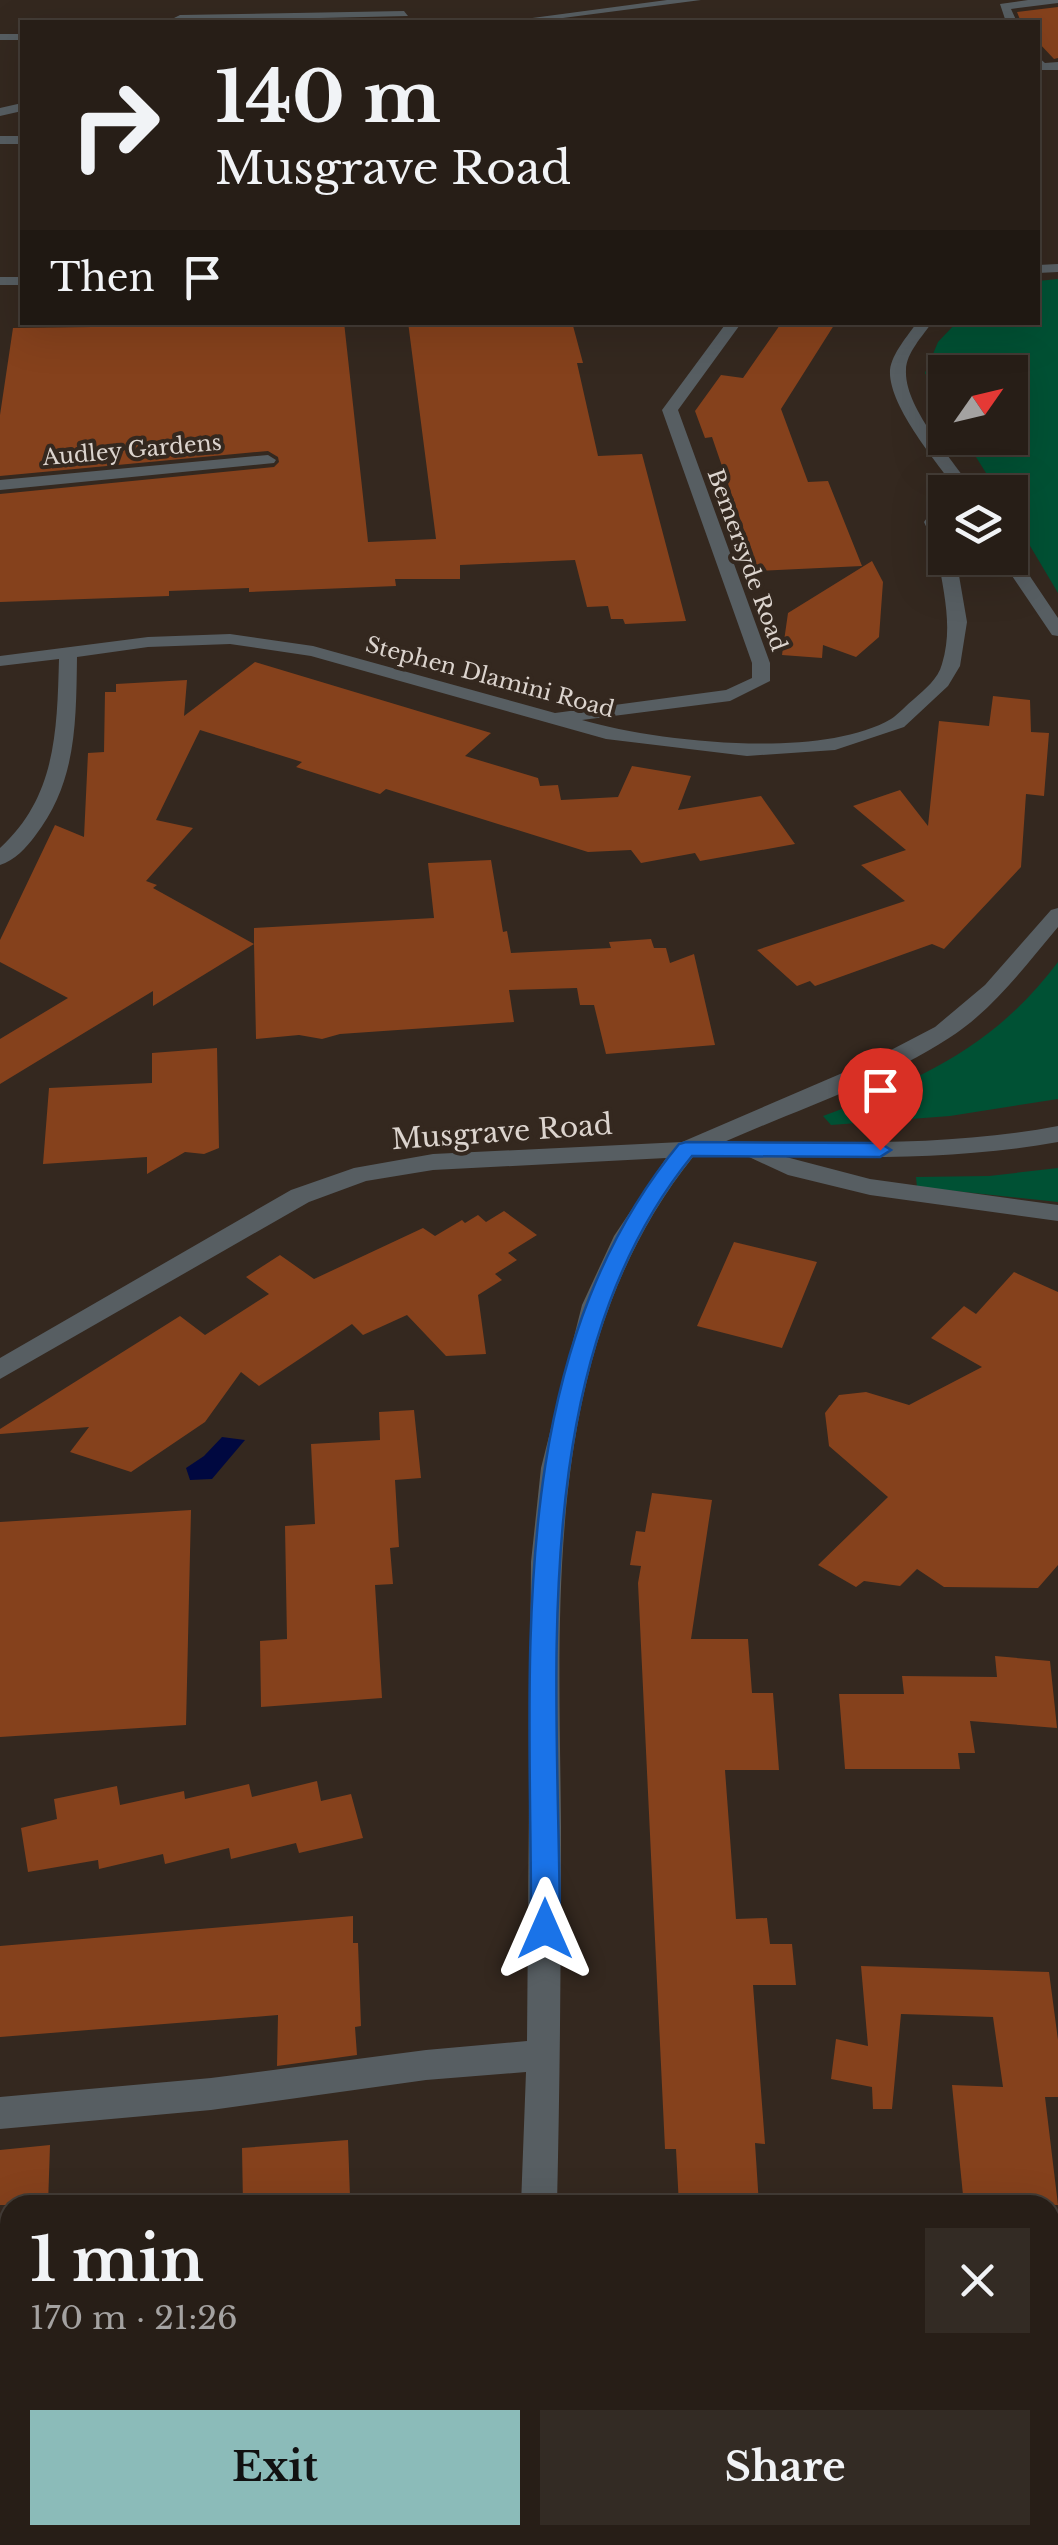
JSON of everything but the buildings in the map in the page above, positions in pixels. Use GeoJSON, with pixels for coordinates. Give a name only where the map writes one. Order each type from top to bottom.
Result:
{"type":"FeatureCollection","features":[{"type":"Feature","properties":{"kind":"street"},"geometry":{"type":"LineString","coordinates":[[394,0],[413,20]]}},
{"type":"Feature","properties":{"kind":"street"},"geometry":{"type":"LineString","coordinates":[[525,20],[695,0]]}},
{"type":"Feature","properties":{"kind":"street"},"geometry":{"type":"LineString","coordinates":[[1010,20],[1004,6],[1058,0]]}},
{"type":"Feature","properties":{"kind":"street"},"geometry":{"type":"LineString","coordinates":[[180,18],[404,14]]}},
{"type":"Feature","properties":{"kind":"street","name":"Bemersyde Road"},"geometry":{"type":"LineString","coordinates":[[550,719],[730,695],[762,681],[761,663],[670,410],[733,325]]}},
{"type":"Feature","properties":{"kind":"street"},"geometry":{"type":"LineString","coordinates":[[923,325],[900,360],[897,374],[905,398],[953,475]]}},
{"type":"Feature","properties":{"kind":"street","name":"Audley Gardens"},"geometry":{"type":"LineString","coordinates":[[0,485],[268,460]]}},
{"type":"Feature","properties":{"kind":"street","name":"Stephen Dlamini Road"},"geometry":{"type":"LineString","coordinates":[[0,661],[188,639],[273,644],[313,651],[606,733],[747,750],[835,744],[880,730],[924,702],[951,666],[958,622],[949,575]]}},
{"type":"Feature","properties":{"kind":"street"},"geometry":{"type":"LineString","coordinates":[[1020,575],[1058,631]]}},
{"type":"Feature","properties":{"kind":"street"},"geometry":{"type":"LineString","coordinates":[[0,859],[28,838],[54,794],[66,749],[68,651]]}},
{"type":"Feature","properties":{"kind":"street"},"geometry":{"type":"LineString","coordinates":[[539,2195],[544,2054],[545,1562],[556,1468],[596,1305],[626,1236],[656,1185],[686,1149],[876,1067],[942,1032],[992,990],[1058,914]]}},
{"type":"Feature","properties":{"kind":"street","name":"Musgrave Road"},"geometry":{"type":"LineString","coordinates":[[0,1370],[300,1196],[362,1174],[433,1162],[686,1149],[880,1150],[1021,1141],[1058,1134]]}},
{"type":"Feature","properties":{"kind":"street"},"geometry":{"type":"LineString","coordinates":[[750,1152],[842,1184],[896,1195],[1058,1213]]}},
{"type":"Feature","properties":{"kind":"street"},"geometry":{"type":"LineString","coordinates":[[0,2114],[211,2094],[426,2065],[544,2054]]}},
{"type":"Feature","properties":{"kind":"green space"},"geometry":{"type":"Polygon","coordinates":[[[1058,279],[1058,593],[1028,542],[1028,475],[987,475],[975,455],[1028,455],[1028,355],[933,355],[938,342],[954,325],[1040,325],[1040,281],[1058,279]]]}},
{"type":"Feature","properties":{"kind":"green space"},"geometry":{"type":"Polygon","coordinates":[[[1058,962],[1058,1099],[950,1116],[831,1125],[823,1116],[923,1074],[981,1039],[1034,992],[1058,962]]]}},
{"type":"Feature","properties":{"kind":"green space"},"geometry":{"type":"Polygon","coordinates":[[[1058,1168],[1058,1202],[917,1187],[916,1177],[989,1176],[1058,1168]]]}},
{"type":"Feature","properties":{"kind":"shaded area"},"geometry":{"type":"Polygon","coordinates":[[[222,1437],[245,1440],[212,1479],[190,1480],[186,1468],[222,1437]]]}},
{"type":"Feature","properties":{"kind":"route"},"geometry":{"type":"LineString","coordinates":[[545,1929],[545,1562],[556,1468],[596,1305],[626,1236],[656,1185],[686,1149],[880,1150]]}}]}
